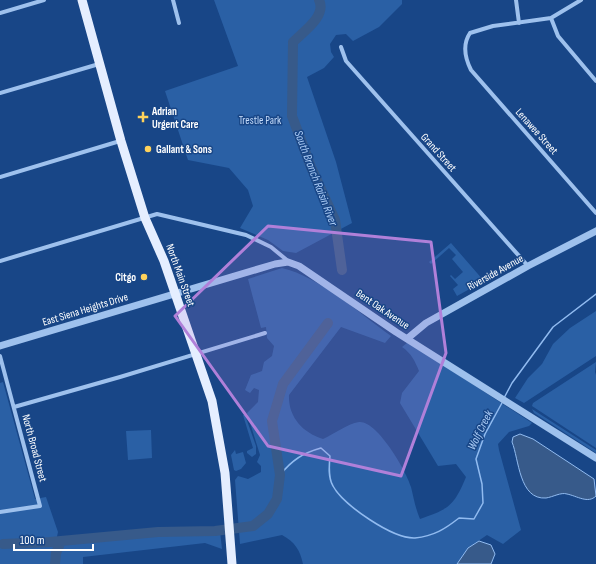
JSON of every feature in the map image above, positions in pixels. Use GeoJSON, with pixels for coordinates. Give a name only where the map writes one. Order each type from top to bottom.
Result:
{"type":"FeatureCollection","features":[{"type":"Feature","properties":{"kind":"main road","name":"North Main Street"},"geometry":{"type":"LineString","coordinates":[[82,0],[121,141],[145,218],[176,293],[212,401],[225,473],[232,564]]}},
{"type":"Feature","properties":{"kind":"street"},"geometry":{"type":"LineString","coordinates":[[0,13],[44,0]]}},
{"type":"Feature","properties":{"kind":"street"},"geometry":{"type":"LineString","coordinates":[[173,0],[179,22]]}},
{"type":"Feature","properties":{"kind":"street"},"geometry":{"type":"LineString","coordinates":[[516,0],[519,23],[551,18],[581,0]]}},
{"type":"Feature","properties":{"kind":"street"},"geometry":{"type":"LineString","coordinates":[[551,18],[558,36],[596,81]]}},
{"type":"Feature","properties":{"kind":"street","name":"Lenawee Street"},"geometry":{"type":"LineString","coordinates":[[519,23],[492,26],[470,33],[465,44],[466,60],[471,70],[596,213]]}},
{"type":"Feature","properties":{"kind":"street","name":"Grand Street"},"geometry":{"type":"LineString","coordinates":[[341,47],[346,61],[528,266]]}},
{"type":"Feature","properties":{"kind":"street"},"geometry":{"type":"LineString","coordinates":[[0,93],[100,64]]}},
{"type":"Feature","properties":{"kind":"street"},"geometry":{"type":"LineString","coordinates":[[0,177],[121,141]]}},
{"type":"Feature","properties":{"kind":"street","name":"Bent Oak Avenue"},"geometry":{"type":"LineString","coordinates":[[0,261],[158,214],[168,215],[246,235],[271,247],[288,262],[299,266],[396,332],[408,338],[508,404],[596,458]]}},
{"type":"Feature","properties":{"kind":"street","name":"Riverside Avenue"},"geometry":{"type":"LineString","coordinates":[[408,338],[426,323],[528,266],[596,231]]}},
{"type":"Feature","properties":{"kind":"street","name":"East Siena Heights Drive"},"geometry":{"type":"LineString","coordinates":[[0,346],[275,264],[288,262]]}},
{"type":"Feature","properties":{"kind":"street"},"geometry":{"type":"LineString","coordinates":[[14,407],[265,333]]}},
{"type":"Feature","properties":{"kind":"street","name":"North Broad Street"},"geometry":{"type":"LineString","coordinates":[[0,356],[40,506],[0,512]]}},
{"type":"Feature","properties":{"kind":"highlighted area"},"geometry":{"type":"Polygon","coordinates":[[[268,226],[431,242],[446,353],[401,476],[268,446],[175,316],[268,226]]]}},
{"type":"Feature","properties":{"kind":"green space","name":"Trestle Park"},"geometry":{"type":"Polygon","coordinates":[[[214,0],[402,0],[402,4],[379,27],[353,41],[346,34],[336,35],[330,44],[331,52],[334,57],[324,68],[307,77],[336,162],[352,223],[296,253],[283,251],[268,240],[240,228],[253,206],[248,190],[229,168],[188,160],[165,91],[238,66],[214,0]]]}},
{"type":"Feature","properties":{"kind":"green space"},"geometry":{"type":"Polygon","coordinates":[[[451,243],[484,281],[457,296],[453,289],[458,285],[450,276],[451,275],[455,279],[463,272],[452,259],[456,255],[449,248],[431,264],[429,262],[451,243]]]}},
{"type":"Feature","properties":{"kind":"green space"},"geometry":{"type":"Polygon","coordinates":[[[282,268],[311,279],[325,287],[391,336],[385,343],[341,327],[289,395],[291,410],[298,423],[309,433],[323,439],[354,423],[359,422],[366,424],[374,429],[398,459],[411,487],[420,519],[444,509],[454,500],[466,477],[456,464],[438,466],[400,403],[402,393],[419,371],[408,352],[402,347],[408,342],[532,423],[529,426],[509,432],[498,444],[521,530],[503,544],[487,535],[468,548],[457,564],[303,564],[296,547],[282,535],[240,544],[235,480],[238,476],[248,479],[261,472],[261,466],[257,462],[260,455],[247,413],[258,402],[259,390],[254,388],[250,393],[245,390],[251,375],[262,371],[264,362],[272,356],[274,346],[267,338],[266,327],[261,328],[248,279],[282,268]]]}},
{"type":"Feature","properties":{"kind":"green space"},"geometry":{"type":"Polygon","coordinates":[[[596,311],[596,356],[524,403],[515,398],[528,378],[542,364],[553,344],[570,328],[596,311]]]}},
{"type":"Feature","properties":{"kind":"green space"},"geometry":{"type":"Polygon","coordinates":[[[596,362],[596,448],[532,406],[533,403],[596,362]]]}},
{"type":"Feature","properties":{"kind":"green space"},"geometry":{"type":"Polygon","coordinates":[[[3,382],[35,499],[46,497],[58,532],[51,564],[0,564],[0,383],[3,382]]]}},
{"type":"Feature","properties":{"kind":"green space"},"geometry":{"type":"Polygon","coordinates":[[[532,409],[596,450],[596,453],[534,413],[532,409]]]}},
{"type":"Feature","properties":{"kind":"green space"},"geometry":{"type":"Polygon","coordinates":[[[243,415],[245,415],[256,446],[256,454],[252,457],[247,453],[247,451],[253,448],[243,415]]]}},
{"type":"Feature","properties":{"kind":"green space"},"geometry":{"type":"Polygon","coordinates":[[[151,430],[152,458],[128,460],[126,431],[151,430]]]}},
{"type":"Feature","properties":{"kind":"green space"},"geometry":{"type":"Polygon","coordinates":[[[235,450],[236,454],[243,452],[246,463],[241,469],[236,471],[234,470],[231,455],[235,450]]]}},
{"type":"Feature","properties":{"kind":"green space"},"geometry":{"type":"Polygon","coordinates":[[[220,531],[222,549],[205,543],[83,557],[83,564],[55,564],[56,553],[61,541],[158,532],[220,531]]]}},
{"type":"Feature","properties":{"kind":"shaded area"},"geometry":{"type":"Polygon","coordinates":[[[520,434],[533,439],[594,479],[596,496],[590,499],[582,499],[567,494],[562,494],[546,498],[537,497],[530,492],[525,486],[512,442],[513,437],[520,434]]]}},
{"type":"Feature","properties":{"kind":"shaded area"},"geometry":{"type":"Polygon","coordinates":[[[479,541],[491,545],[495,554],[491,564],[457,564],[468,548],[479,541]]]}},
{"type":"Feature","properties":{"kind":"waterway","name":"South Branch Raisin River"},"geometry":{"type":"LineString","coordinates":[[319,0],[321,6],[317,18],[308,29],[293,42],[292,116],[311,167],[335,220],[342,270]]}},
{"type":"Feature","properties":{"kind":"waterway","name":"Wolf Creek"},"geometry":{"type":"LineString","coordinates":[[504,398],[512,383],[553,327],[596,294]]}},
{"type":"Feature","properties":{"kind":"waterway","name":"South Branch Raisin River"},"geometry":{"type":"LineString","coordinates":[[3,544],[50,542],[158,532],[215,531],[253,526],[268,514],[277,499],[280,475],[272,421],[283,384],[328,323]]}},
{"type":"Feature","properties":{"kind":"waterway","name":"Wolf Creek"},"geometry":{"type":"LineString","coordinates":[[280,475],[298,458],[321,448],[330,456],[329,468],[331,483],[338,494],[347,502],[370,520],[394,533],[415,538],[428,536],[444,529],[459,518],[474,519],[483,503],[482,484],[476,459],[485,434],[503,401]]}},
{"type":"Feature","properties":{"kind":"waterway","name":"South Branch Raisin River"},"geometry":{"type":"LineString","coordinates":[[55,564],[56,553],[61,541]]}},
{"type":"Feature","properties":{"kind":"place","name":"Adrian Urgent Care"},"geometry":{"type":"Point","coordinates":[143,117]}},
{"type":"Feature","properties":{"kind":"place","name":"Gallant & Sons"},"geometry":{"type":"Point","coordinates":[148,149]}},
{"type":"Feature","properties":{"kind":"place","name":"Citgo"},"geometry":{"type":"Point","coordinates":[144,277]}}]}
